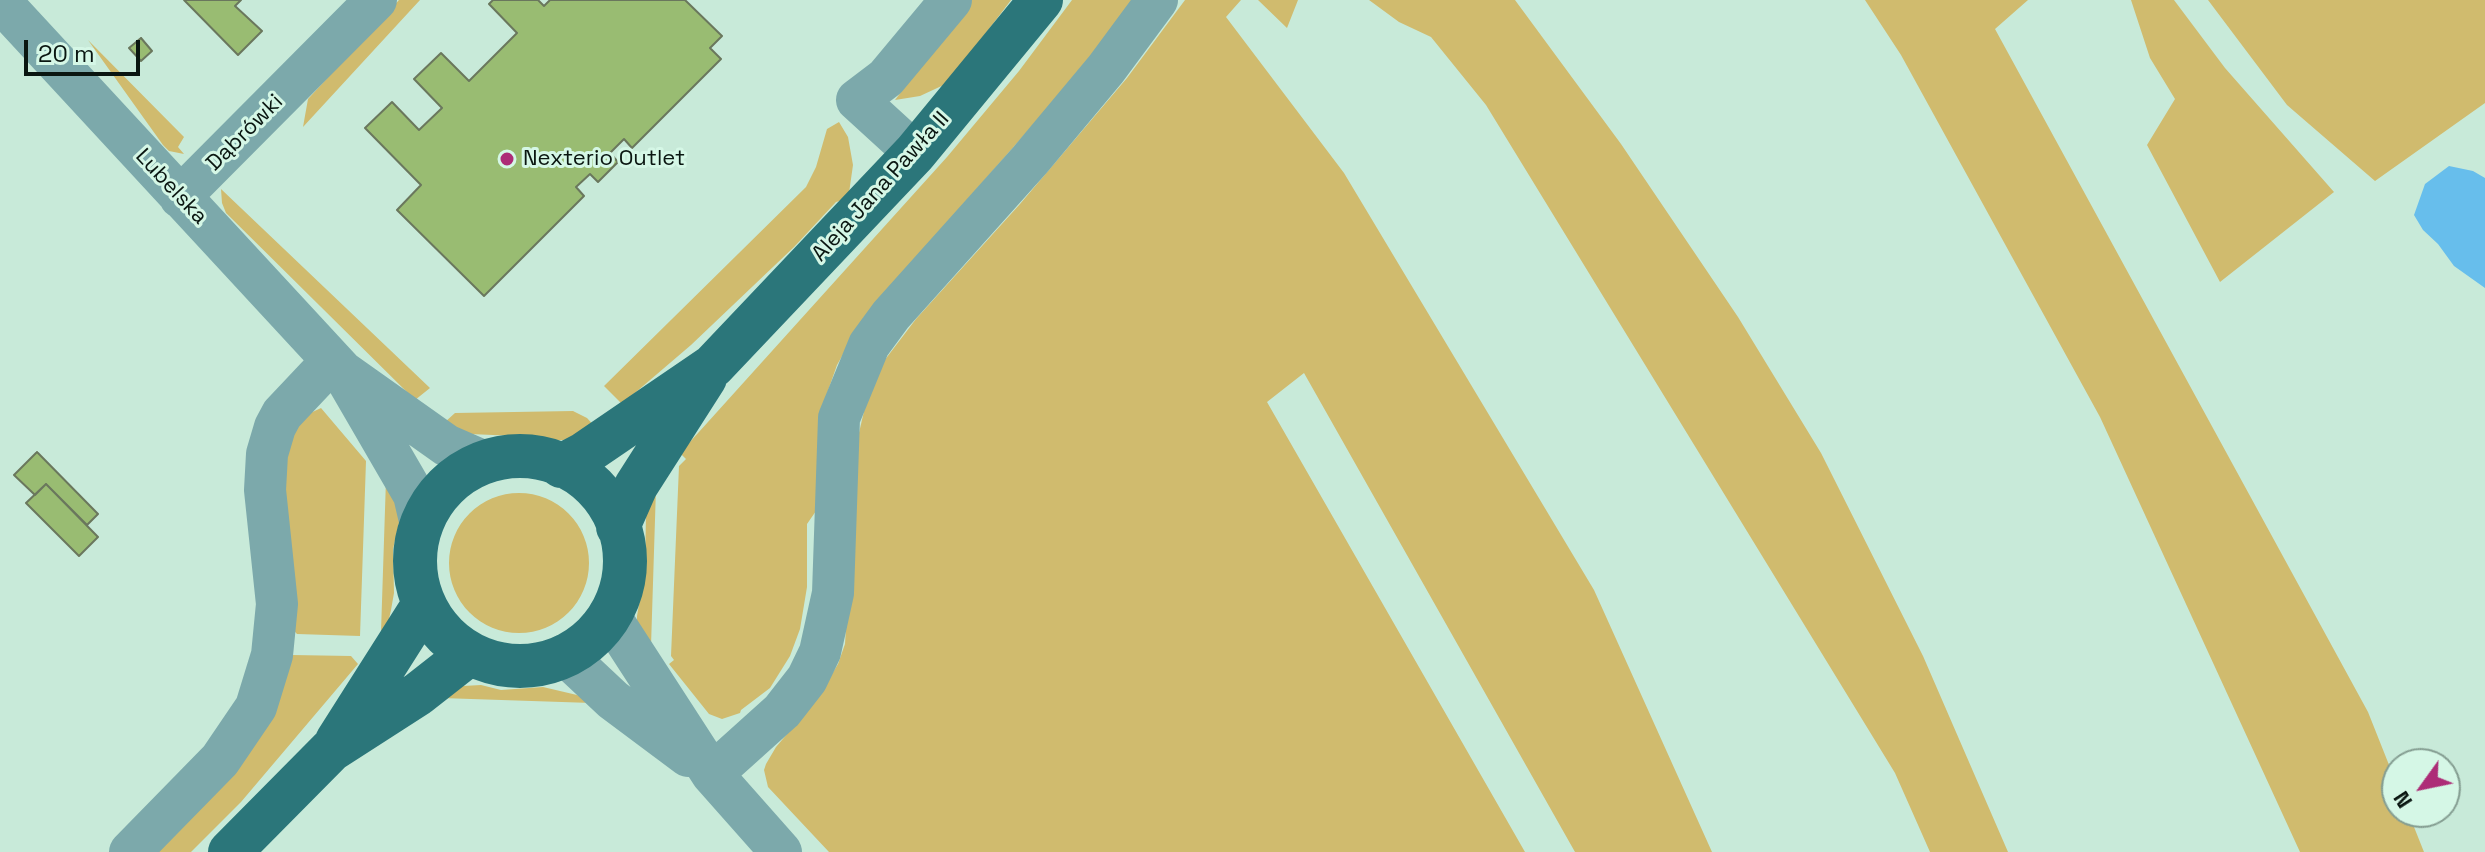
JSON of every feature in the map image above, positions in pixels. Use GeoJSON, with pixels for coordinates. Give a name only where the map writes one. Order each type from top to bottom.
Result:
{"type":"FeatureCollection","features":[{"type":"Feature","properties":{"kind":"main road","name":"Aleja Jana Pawła II"},"geometry":{"type":"LineString","coordinates":[[618,527],[636,486],[713,366],[915,153],[1041,0]]}},
{"type":"Feature","properties":{"kind":"main road","name":"Aleja Jana Pawła II"},"geometry":{"type":"LineString","coordinates":[[561,466],[584,454],[713,366]]}},
{"type":"Feature","properties":{"kind":"main road"},"geometry":{"type":"LineString","coordinates":[[524,456],[561,466],[599,490],[618,527],[625,570],[616,601],[590,639],[565,655],[540,663],[515,666],[469,654],[457,647],[441,630],[424,604],[416,579],[415,563],[421,525],[445,487],[458,476],[485,462],[524,456]]}},
{"type":"Feature","properties":{"kind":"main road"},"geometry":{"type":"LineString","coordinates":[[230,852],[331,750],[424,604]]}},
{"type":"Feature","properties":{"kind":"main road"},"geometry":{"type":"LineString","coordinates":[[331,750],[418,694],[469,654]]}},
{"type":"Feature","properties":{"kind":"street","name":"Dąbrówki"},"geometry":{"type":"LineString","coordinates":[[180,197],[376,0]]}},
{"type":"Feature","properties":{"kind":"street"},"geometry":{"type":"LineString","coordinates":[[915,153],[857,100],[886,78],[951,0]]}},
{"type":"Feature","properties":{"kind":"street"},"geometry":{"type":"LineString","coordinates":[[712,774],[782,711],[807,679],[820,652],[833,593],[839,418],[869,345],[891,315],[1030,160],[1106,69],[1157,0]]}},
{"type":"Feature","properties":{"kind":"street","name":"Lubelska"},"geometry":{"type":"LineString","coordinates":[[0,1],[337,366],[446,445],[485,462]]}},
{"type":"Feature","properties":{"kind":"street","name":"Lubelska"},"geometry":{"type":"LineString","coordinates":[[337,366],[414,495],[421,525]]}},
{"type":"Feature","properties":{"kind":"street"},"geometry":{"type":"LineString","coordinates":[[130,852],[220,760],[256,707],[272,655],[277,604],[265,490],[267,454],[282,414],[337,366]]}},
{"type":"Feature","properties":{"kind":"street"},"geometry":{"type":"LineString","coordinates":[[609,615],[712,774],[781,852]]}},
{"type":"Feature","properties":{"kind":"street"},"geometry":{"type":"LineString","coordinates":[[565,655],[613,700],[712,774]]}},
{"type":"Feature","properties":{"kind":"shaded area"},"geometry":{"type":"Polygon","coordinates":[[[399,0],[420,0],[303,127],[308,99],[399,0]]]}},
{"type":"Feature","properties":{"kind":"shaded area"},"geometry":{"type":"Polygon","coordinates":[[[971,0],[1011,0],[948,83],[920,96],[895,100],[971,0]]]}},
{"type":"Feature","properties":{"kind":"shaded area"},"geometry":{"type":"Polygon","coordinates":[[[1072,0],[1132,0],[1076,76],[864,317],[837,365],[823,405],[816,511],[807,524],[807,587],[800,629],[790,656],[770,688],[740,713],[722,719],[709,714],[669,664],[674,660],[671,656],[679,466],[686,459],[680,453],[947,157],[1019,71],[1072,0]]]}},
{"type":"Feature","properties":{"kind":"shaded area"},"geometry":{"type":"Polygon","coordinates":[[[1185,0],[1241,0],[1226,17],[1344,173],[1594,590],[1712,852],[1575,852],[1304,373],[1267,402],[1525,852],[829,852],[768,787],[764,770],[766,764],[776,747],[817,699],[838,664],[845,644],[858,437],[865,407],[884,361],[916,319],[1020,204],[1127,78],[1185,0]]]}},
{"type":"Feature","properties":{"kind":"shaded area"},"geometry":{"type":"Polygon","coordinates":[[[1258,0],[1298,0],[1287,28],[1258,0]]]}},
{"type":"Feature","properties":{"kind":"shaded area"},"geometry":{"type":"Polygon","coordinates":[[[1369,0],[1515,0],[1621,144],[1738,317],[1821,453],[1923,656],[2008,852],[1930,852],[1895,773],[1486,105],[1431,37],[1399,22],[1369,0]]]}},
{"type":"Feature","properties":{"kind":"shaded area"},"geometry":{"type":"Polygon","coordinates":[[[1865,0],[2028,0],[1995,29],[2368,712],[2382,748],[2381,828],[2414,828],[2424,852],[2300,852],[2100,417],[1901,55],[1865,0]]]}},
{"type":"Feature","properties":{"kind":"shaded area"},"geometry":{"type":"Polygon","coordinates":[[[2131,0],[2174,0],[2225,68],[2334,192],[2220,282],[2147,145],[2175,99],[2150,58],[2131,0]]]}},
{"type":"Feature","properties":{"kind":"shaded area"},"geometry":{"type":"Polygon","coordinates":[[[2208,0],[2485,0],[2485,103],[2375,181],[2287,105],[2208,0]]]}},
{"type":"Feature","properties":{"kind":"shaded area"},"geometry":{"type":"Polygon","coordinates":[[[88,40],[184,137],[178,147],[184,154],[169,151],[163,145],[88,40]]]}},
{"type":"Feature","properties":{"kind":"shaded area"},"geometry":{"type":"Polygon","coordinates":[[[839,122],[848,137],[853,165],[846,199],[836,202],[794,247],[691,345],[622,404],[604,386],[806,187],[816,167],[827,129],[839,122]]]}},
{"type":"Feature","properties":{"kind":"shaded area"},"geometry":{"type":"Polygon","coordinates":[[[221,189],[430,388],[415,400],[226,213],[221,189]]]}},
{"type":"Feature","properties":{"kind":"shaded area"},"geometry":{"type":"Polygon","coordinates":[[[321,408],[366,461],[360,636],[297,634],[287,623],[278,455],[304,416],[321,408]]]}},
{"type":"Feature","properties":{"kind":"shaded area"},"geometry":{"type":"Polygon","coordinates":[[[573,411],[587,418],[597,429],[574,439],[551,441],[470,434],[445,422],[455,413],[573,411]]]}},
{"type":"Feature","properties":{"kind":"shaded area"},"geometry":{"type":"Polygon","coordinates":[[[386,479],[399,504],[399,523],[393,549],[394,593],[387,628],[381,632],[386,479]]]}},
{"type":"Feature","properties":{"kind":"shaded area"},"geometry":{"type":"Polygon","coordinates":[[[656,488],[651,646],[637,627],[637,616],[645,570],[646,514],[656,488]]]}},
{"type":"Feature","properties":{"kind":"shaded area"},"geometry":{"type":"Polygon","coordinates":[[[519,493],[546,498],[569,513],[584,536],[589,563],[584,590],[569,613],[546,628],[519,633],[492,628],[469,613],[454,590],[449,563],[454,536],[469,513],[492,498],[519,493]]]}},
{"type":"Feature","properties":{"kind":"shaded area"},"geometry":{"type":"Polygon","coordinates":[[[292,655],[351,656],[358,664],[241,802],[191,852],[150,852],[292,655]]]}},
{"type":"Feature","properties":{"kind":"shaded area"},"geometry":{"type":"Polygon","coordinates":[[[481,685],[501,690],[543,687],[577,695],[592,703],[441,698],[463,686],[481,685]]]}},
{"type":"Feature","properties":{"kind":"water"},"geometry":{"type":"Polygon","coordinates":[[[2449,166],[2473,171],[2485,178],[2485,288],[2454,266],[2414,215],[2425,184],[2449,166]]]}},
{"type":"Feature","properties":{"kind":"building"},"geometry":{"type":"Polygon","coordinates":[[[184,0],[241,0],[235,6],[262,31],[238,55],[184,0]]]}},
{"type":"Feature","properties":{"kind":"building"},"geometry":{"type":"Polygon","coordinates":[[[493,0],[538,0],[544,6],[550,0],[685,0],[722,36],[710,48],[721,59],[632,148],[624,139],[610,153],[618,162],[598,182],[590,174],[576,187],[584,196],[484,296],[397,210],[421,185],[365,128],[392,102],[419,130],[442,108],[414,79],[441,53],[469,81],[517,33],[489,4],[493,0]]]}},
{"type":"Feature","properties":{"kind":"building"},"geometry":{"type":"Polygon","coordinates":[[[141,38],[152,51],[141,61],[129,48],[141,38]]]}},
{"type":"Feature","properties":{"kind":"building"},"geometry":{"type":"Polygon","coordinates":[[[37,452],[98,514],[87,525],[46,484],[35,495],[14,475],[37,452]]]}},
{"type":"Feature","properties":{"kind":"building"},"geometry":{"type":"Polygon","coordinates":[[[46,484],[98,537],[79,556],[26,503],[46,484]]]}},
{"type":"Feature","properties":{"kind":"place","name":"Nexterio Outlet"},"geometry":{"type":"Point","coordinates":[507,159]}}]}
